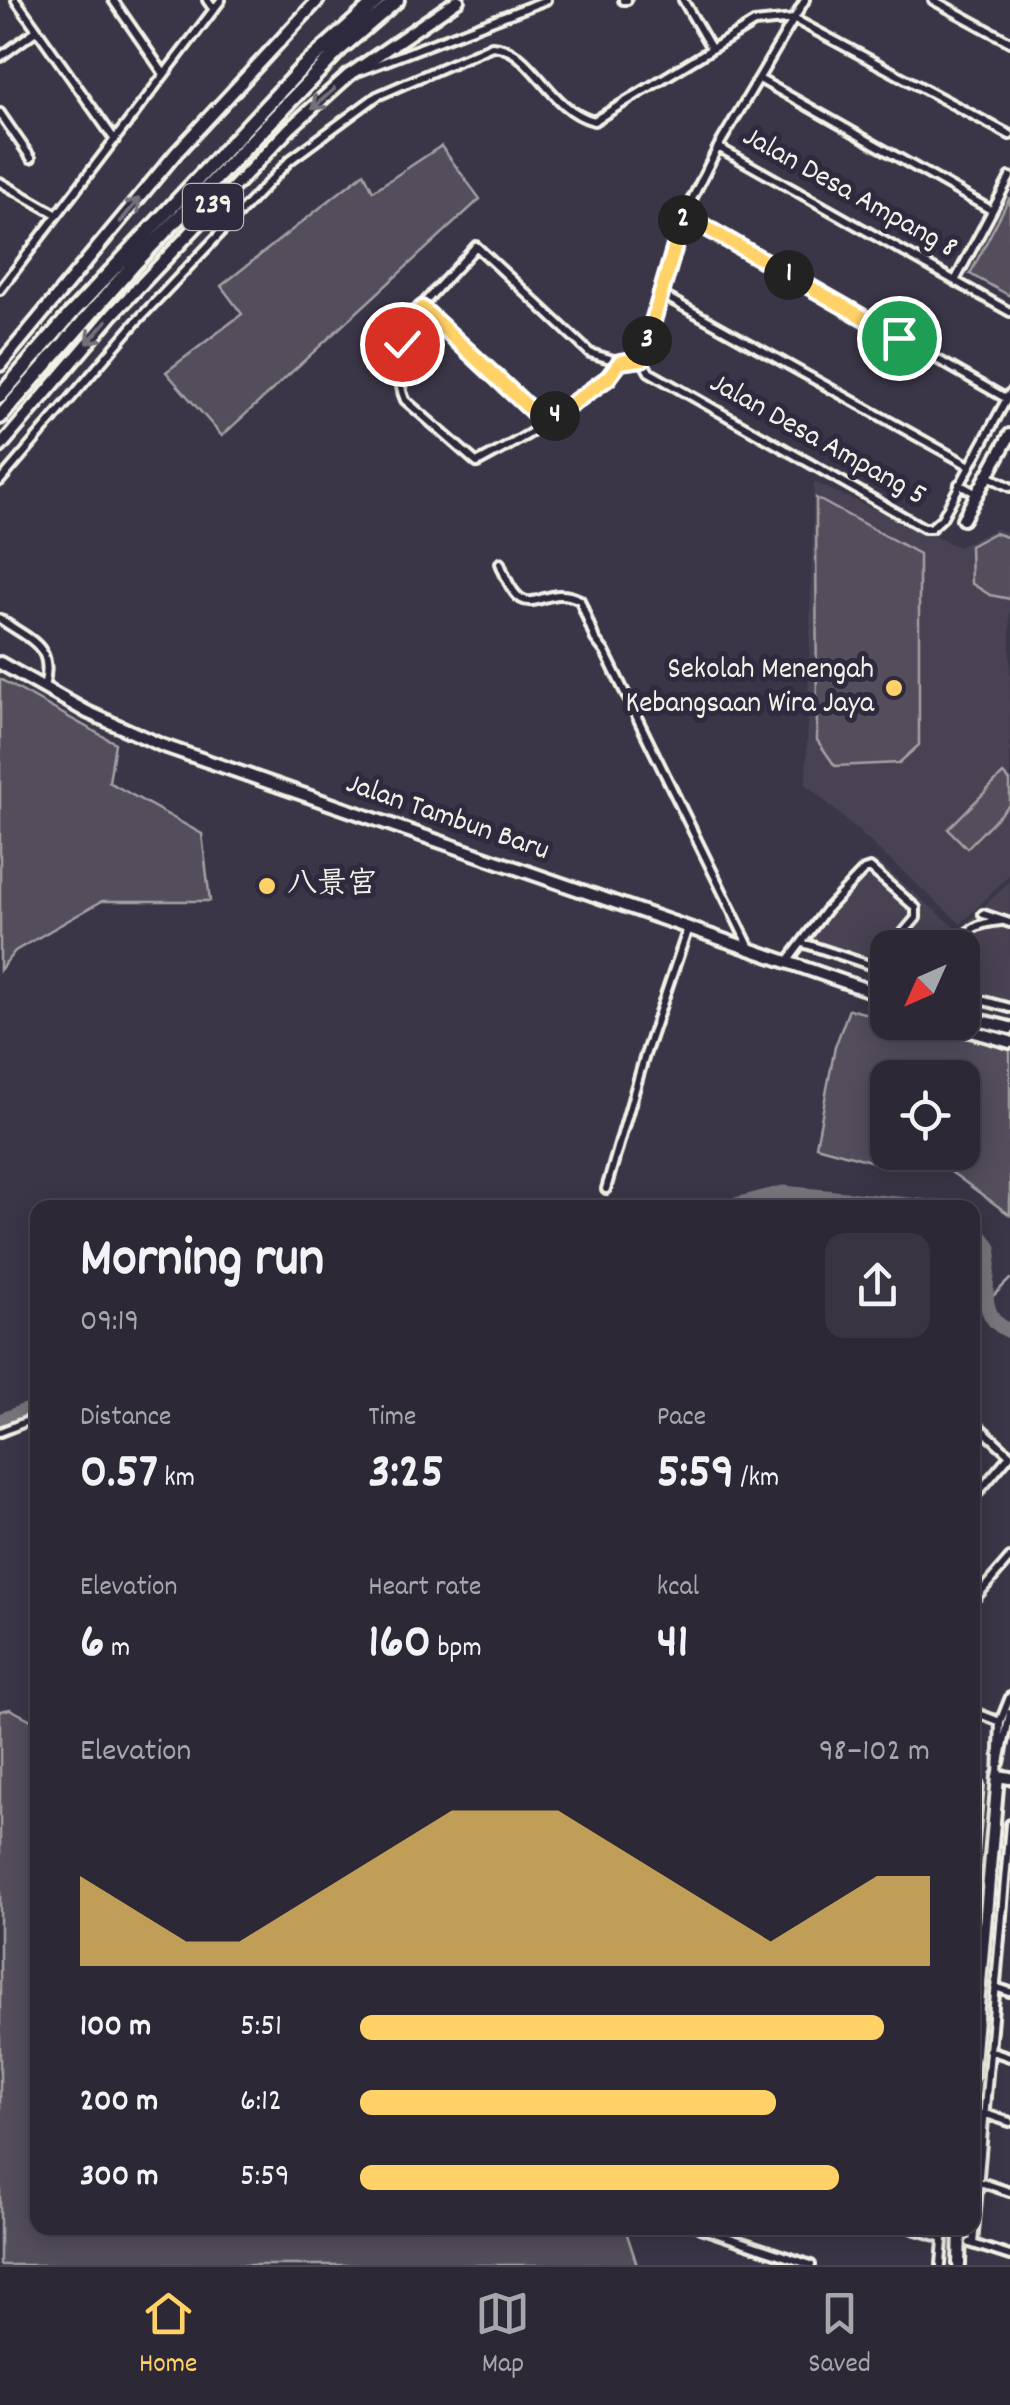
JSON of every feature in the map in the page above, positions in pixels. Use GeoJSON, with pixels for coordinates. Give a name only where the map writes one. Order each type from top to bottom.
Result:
{"type":"FeatureCollection","features":[{"type":"Feature","properties":{"kind":"highway"},"geometry":{"type":"LineString","coordinates":[[0,396],[93,290],[299,71],[378,0]]}},
{"type":"Feature","properties":{"kind":"highway"},"geometry":{"type":"LineString","coordinates":[[0,417],[134,263],[340,49],[396,0]]}},
{"type":"Feature","properties":{"kind":"main road"},"geometry":{"type":"LineString","coordinates":[[0,365],[176,153],[318,0]]}},
{"type":"Feature","properties":{"kind":"main road","name":"239"},"geometry":{"type":"LineString","coordinates":[[0,447],[93,336],[290,128],[349,75],[458,0]]}},
{"type":"Feature","properties":{"kind":"main road"},"geometry":{"type":"LineString","coordinates":[[963,518],[1010,435]]}},
{"type":"Feature","properties":{"kind":"main road","name":"Jalan Tambun Baru"},"geometry":{"type":"LineString","coordinates":[[0,663],[86,712],[161,745],[870,991]]}},
{"type":"Feature","properties":{"kind":"main road"},"geometry":{"type":"LineString","coordinates":[[980,1020],[1010,1028]]}},
{"type":"Feature","properties":{"kind":"main road"},"geometry":{"type":"LineString","coordinates":[[980,1033],[1010,1042]]}},
{"type":"Feature","properties":{"kind":"main road"},"geometry":{"type":"LineString","coordinates":[[980,1987],[1002,1773]]}},
{"type":"Feature","properties":{"kind":"main road"},"geometry":{"type":"LineString","coordinates":[[959,2235],[959,2265]]}},
{"type":"Feature","properties":{"kind":"street"},"geometry":{"type":"LineString","coordinates":[[16,0],[116,140]]}},
{"type":"Feature","properties":{"kind":"street"},"geometry":{"type":"LineString","coordinates":[[112,0],[164,74]]}},
{"type":"Feature","properties":{"kind":"street"},"geometry":{"type":"LineString","coordinates":[[206,0],[214,10]]}},
{"type":"Feature","properties":{"kind":"street"},"geometry":{"type":"LineString","coordinates":[[0,290],[221,0]]}},
{"type":"Feature","properties":{"kind":"street"},"geometry":{"type":"LineString","coordinates":[[349,75],[546,0]]}},
{"type":"Feature","properties":{"kind":"street"},"geometry":{"type":"LineString","coordinates":[[683,0],[711,48]]}},
{"type":"Feature","properties":{"kind":"street"},"geometry":{"type":"LineString","coordinates":[[620,362],[608,378],[545,423],[477,463],[405,400],[400,390],[404,332],[476,246],[590,353],[620,362],[642,359],[684,215],[718,147],[805,0]]}},
{"type":"Feature","properties":{"kind":"street"},"geometry":{"type":"LineString","coordinates":[[932,0],[1010,42]]}},
{"type":"Feature","properties":{"kind":"street"},"geometry":{"type":"LineString","coordinates":[[0,481],[136,322],[290,160],[377,96],[492,46],[506,47],[558,102],[575,116],[594,121],[762,20],[794,19],[1010,135]]}},
{"type":"Feature","properties":{"kind":"street"},"geometry":{"type":"LineString","coordinates":[[0,57],[37,30]]}},
{"type":"Feature","properties":{"kind":"street"},"geometry":{"type":"LineString","coordinates":[[761,80],[991,210]]}},
{"type":"Feature","properties":{"kind":"street"},"geometry":{"type":"LineString","coordinates":[[0,113],[31,158]]}},
{"type":"Feature","properties":{"kind":"street","name":"Jalan Desa Ampang 8"},"geometry":{"type":"LineString","coordinates":[[718,147],[1010,312]]}},
{"type":"Feature","properties":{"kind":"street"},"geometry":{"type":"LineString","coordinates":[[956,279],[1010,176]]}},
{"type":"Feature","properties":{"kind":"street"},"geometry":{"type":"LineString","coordinates":[[0,182],[56,214]]}},
{"type":"Feature","properties":{"kind":"street"},"geometry":{"type":"LineString","coordinates":[[684,215],[1008,396]]}},
{"type":"Feature","properties":{"kind":"street"},"geometry":{"type":"LineString","coordinates":[[0,269],[11,275]]}},
{"type":"Feature","properties":{"kind":"street"},"geometry":{"type":"LineString","coordinates":[[659,293],[970,466]]}},
{"type":"Feature","properties":{"kind":"street"},"geometry":{"type":"LineString","coordinates":[[422,308],[545,423]]}},
{"type":"Feature","properties":{"kind":"street","name":"Jalan Desa Ampang 5"},"geometry":{"type":"LineString","coordinates":[[642,359],[649,372],[924,528],[942,518],[1008,396]]}},
{"type":"Feature","properties":{"kind":"street"},"geometry":{"type":"LineString","coordinates":[[987,475],[1009,483]]}},
{"type":"Feature","properties":{"kind":"street"},"geometry":{"type":"LineString","coordinates":[[959,484],[977,494]]}},
{"type":"Feature","properties":{"kind":"street"},"geometry":{"type":"LineString","coordinates":[[500,563],[508,587],[519,600],[531,602],[568,595],[580,600],[595,639],[605,652],[750,949]]}},
{"type":"Feature","properties":{"kind":"street"},"geometry":{"type":"LineString","coordinates":[[0,620],[47,656],[43,688]]}},
{"type":"Feature","properties":{"kind":"street"},"geometry":{"type":"LineString","coordinates":[[786,963],[826,910],[870,868],[916,908],[916,918],[906,930]]}},
{"type":"Feature","properties":{"kind":"street"},"geometry":{"type":"LineString","coordinates":[[983,914],[1010,924]]}},
{"type":"Feature","properties":{"kind":"street"},"geometry":{"type":"LineString","coordinates":[[971,930],[981,923],[1000,921]]}},
{"type":"Feature","properties":{"kind":"street"},"geometry":{"type":"LineString","coordinates":[[606,1189],[688,928]]}},
{"type":"Feature","properties":{"kind":"street"},"geometry":{"type":"LineString","coordinates":[[803,942],[870,966]]}},
{"type":"Feature","properties":{"kind":"street"},"geometry":{"type":"LineString","coordinates":[[980,1000],[1010,1008]]}},
{"type":"Feature","properties":{"kind":"street"},"geometry":{"type":"LineString","coordinates":[[0,1432],[30,1421]]}},
{"type":"Feature","properties":{"kind":"street"},"geometry":{"type":"LineString","coordinates":[[980,1427],[1010,1455],[980,1491]]}},
{"type":"Feature","properties":{"kind":"street"},"geometry":{"type":"LineString","coordinates":[[980,1593],[1010,1558]]}},
{"type":"Feature","properties":{"kind":"street"},"geometry":{"type":"LineString","coordinates":[[1002,1773],[1000,1722],[1010,1697]]}},
{"type":"Feature","properties":{"kind":"street"},"geometry":{"type":"LineString","coordinates":[[1000,1722],[1010,1710]]}},
{"type":"Feature","properties":{"kind":"street"},"geometry":{"type":"LineString","coordinates":[[1002,1773],[1010,1710]]}},
{"type":"Feature","properties":{"kind":"street"},"geometry":{"type":"LineString","coordinates":[[980,1714],[1000,1722],[1005,1736]]}},
{"type":"Feature","properties":{"kind":"street"},"geometry":{"type":"LineString","coordinates":[[980,2148],[1010,1824]]}},
{"type":"Feature","properties":{"kind":"street"},"geometry":{"type":"LineString","coordinates":[[980,1841],[993,1844]]}},
{"type":"Feature","properties":{"kind":"street"},"geometry":{"type":"LineString","coordinates":[[1001,1924],[1010,1927]]}},
{"type":"Feature","properties":{"kind":"street"},"geometry":{"type":"LineString","coordinates":[[995,1987],[1010,1992]]}},
{"type":"Feature","properties":{"kind":"street"},"geometry":{"type":"LineString","coordinates":[[989,2050],[1010,2057]]}},
{"type":"Feature","properties":{"kind":"street"},"geometry":{"type":"LineString","coordinates":[[983,2114],[1010,2122]]}},
{"type":"Feature","properties":{"kind":"street"},"geometry":{"type":"LineString","coordinates":[[980,2182],[1010,2192]]}},
{"type":"Feature","properties":{"kind":"street"},"geometry":{"type":"LineString","coordinates":[[721,2235],[811,2265]]}},
{"type":"Feature","properties":{"kind":"street"},"geometry":{"type":"LineString","coordinates":[[933,2235],[943,2238]]}},
{"type":"Feature","properties":{"kind":"street"},"geometry":{"type":"LineString","coordinates":[[941,2265],[943,2235]]}},
{"type":"Feature","properties":{"kind":"street"},"geometry":{"type":"LineString","coordinates":[[973,2244],[974,2235]]}},
{"type":"Feature","properties":{"kind":"street"},"geometry":{"type":"LineString","coordinates":[[959,2241],[1010,2256]]}},
{"type":"Feature","properties":{"kind":"shaded area"},"geometry":{"type":"Polygon","coordinates":[[[441,146],[480,199],[222,436],[166,372],[242,314],[221,286],[364,173],[373,191],[441,146]]]}},
{"type":"Feature","properties":{"kind":"shaded area"},"geometry":{"type":"Polygon","coordinates":[[[1010,197],[1010,296],[970,274],[1010,197]]]}},
{"type":"Feature","properties":{"kind":"shaded area","name":"Sekolah Menengah Kebangsaan Wira Jaya"},"geometry":{"type":"Polygon","coordinates":[[[814,482],[958,547],[995,529],[1010,534],[1010,874],[961,924],[806,784],[814,482]]]}},
{"type":"Feature","properties":{"kind":"shaded area"},"geometry":{"type":"Polygon","coordinates":[[[816,498],[919,554],[919,745],[899,763],[835,766],[817,740],[816,498]]]}},
{"type":"Feature","properties":{"kind":"shaded area"},"geometry":{"type":"Polygon","coordinates":[[[994,533],[1010,538],[1010,599],[990,595],[971,583],[970,546],[994,533]]]}},
{"type":"Feature","properties":{"kind":"shaded area"},"geometry":{"type":"Polygon","coordinates":[[[0,679],[115,743],[109,782],[202,834],[210,901],[102,901],[15,951],[0,970],[0,679]]]}},
{"type":"Feature","properties":{"kind":"shaded area"},"geometry":{"type":"Polygon","coordinates":[[[1003,774],[1010,781],[1010,804],[967,848],[948,829],[1003,774]]]}},
{"type":"Feature","properties":{"kind":"shaded area"},"geometry":{"type":"Polygon","coordinates":[[[875,860],[958,930],[870,930],[870,966],[798,944],[875,860]]]}},
{"type":"Feature","properties":{"kind":"shaded area"},"geometry":{"type":"Polygon","coordinates":[[[1010,881],[1010,1008],[980,998],[980,930],[960,930],[1010,881]]]}},
{"type":"Feature","properties":{"kind":"shaded area"},"geometry":{"type":"Polygon","coordinates":[[[849,1009],[870,1015],[870,1040],[973,1040],[1010,1049],[1010,1215],[948,1170],[980,1170],[980,1060],[870,1060],[870,1161],[816,1146],[835,1047],[849,1009]]]}},
{"type":"Feature","properties":{"kind":"shaded area"},"geometry":{"type":"Polygon","coordinates":[[[10,1709],[30,1719],[30,2235],[627,2235],[637,2265],[0,2265],[0,1711],[10,1709]]]}},
{"type":"Feature","properties":{"kind":"waterway"},"geometry":{"type":"LineString","coordinates":[[755,1200],[783,1193],[856,1200]]}},
{"type":"Feature","properties":{"kind":"waterway"},"geometry":{"type":"LineString","coordinates":[[980,1235],[990,1248],[988,1307],[999,1325],[1010,1331]]}},
{"type":"Feature","properties":{"kind":"waterway"},"geometry":{"type":"LineString","coordinates":[[986,1303],[1010,1279]]}},
{"type":"Feature","properties":{"kind":"waterway"},"geometry":{"type":"LineString","coordinates":[[0,1421],[30,1409]]}},
{"type":"Feature","properties":{"kind":"place","name":"Sekolah Menengah Kebangsaan Wira Jaya"},"geometry":{"type":"Point","coordinates":[894,688]}},
{"type":"Feature","properties":{"kind":"place","name":"八景宫"},"geometry":{"type":"Point","coordinates":[267,886]}},
{"type":"Feature","properties":{"kind":"route"},"geometry":{"type":"LineString","coordinates":[[402,344],[409,322],[422,308],[545,423],[608,378],[620,362],[642,359],[684,215],[899,338]]}}]}
